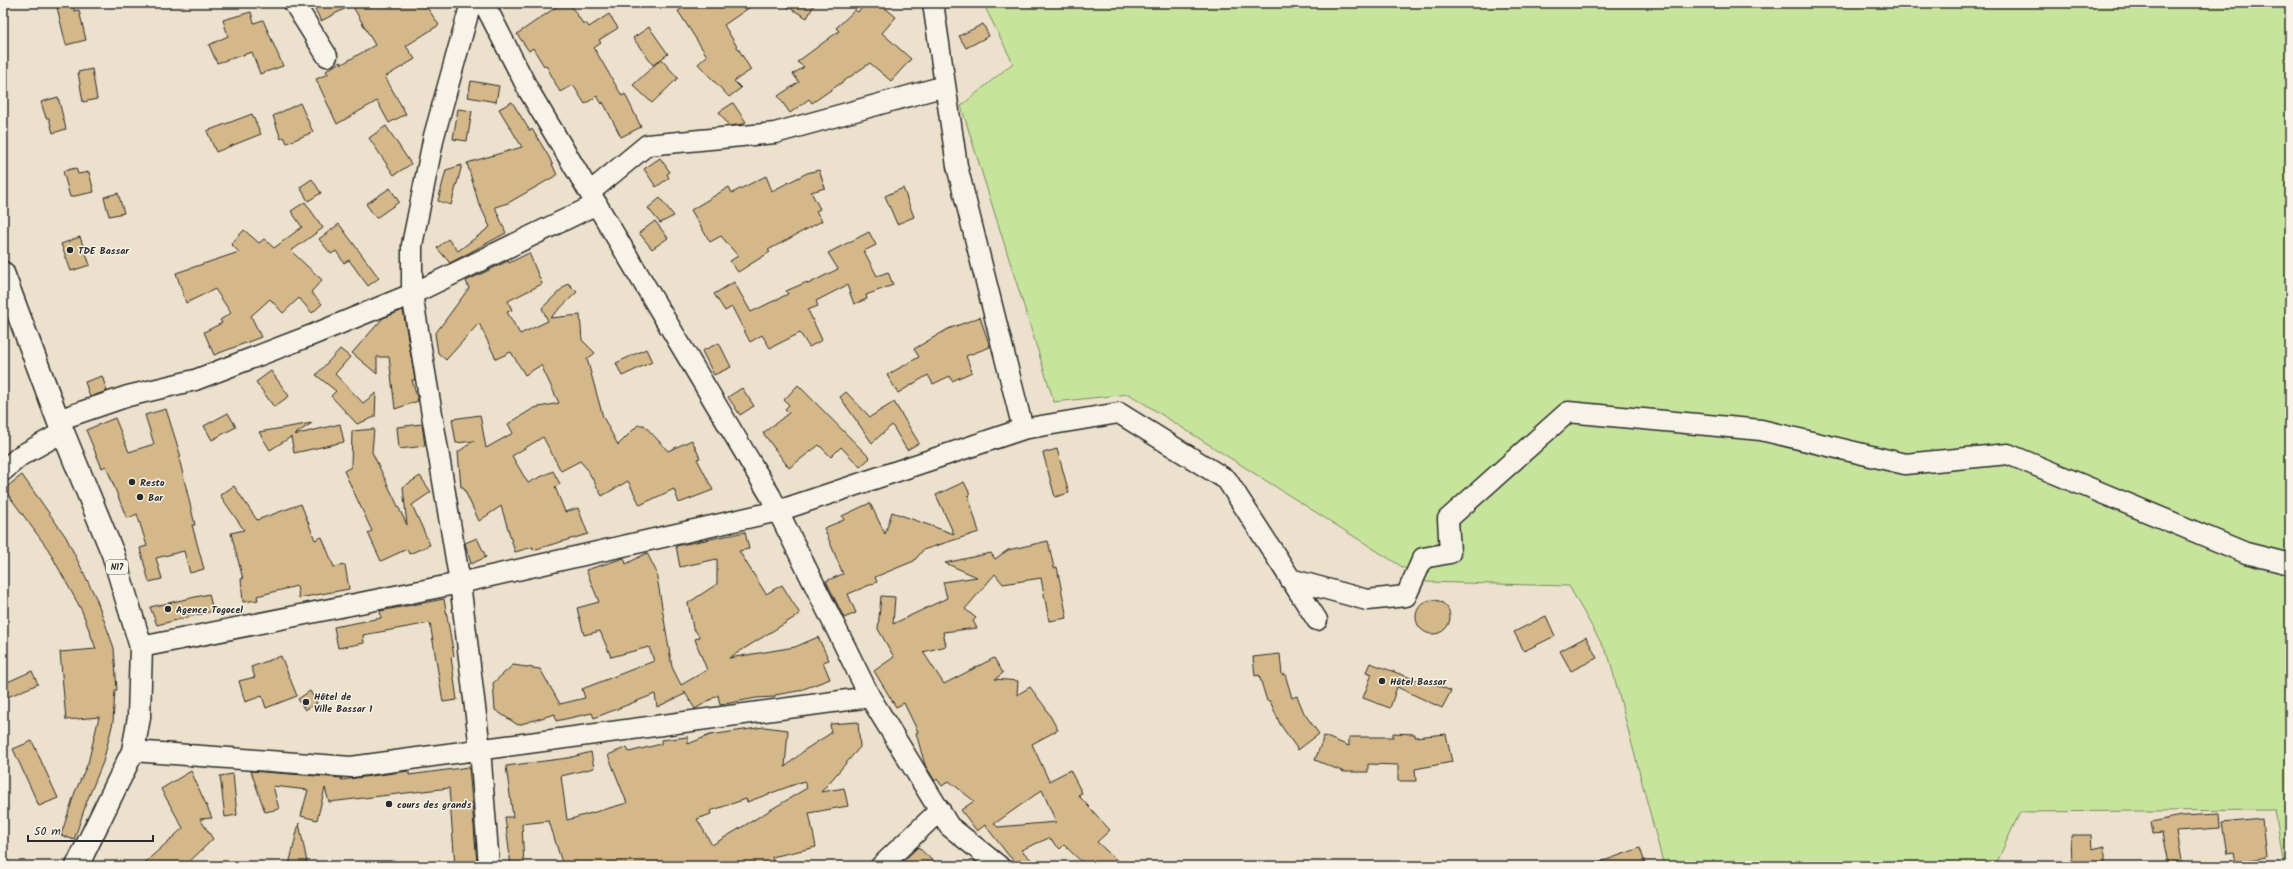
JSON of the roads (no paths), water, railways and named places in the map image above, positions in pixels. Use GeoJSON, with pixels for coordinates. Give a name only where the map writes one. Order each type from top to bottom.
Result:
{"type":"FeatureCollection","features":[{"type":"Feature","properties":{"kind":"main road","name":"N17"},"geometry":{"type":"LineString","coordinates":[[3,273],[61,426],[113,554],[141,647],[139,717],[133,751],[77,866]]}},
{"type":"Feature","properties":{"kind":"street"},"geometry":{"type":"LineString","coordinates":[[294,3],[327,56]]}},
{"type":"Feature","properties":{"kind":"street"},"geometry":{"type":"LineString","coordinates":[[471,3],[434,136],[412,245],[412,294],[460,583],[480,749],[489,866]]}},
{"type":"Feature","properties":{"kind":"street"},"geometry":{"type":"LineString","coordinates":[[484,3],[529,91],[778,511],[870,698],[949,826],[999,866]]}},
{"type":"Feature","properties":{"kind":"street"},"geometry":{"type":"LineString","coordinates":[[933,3],[957,166],[1023,429]]}},
{"type":"Feature","properties":{"kind":"street"},"geometry":{"type":"LineString","coordinates":[[3,471],[20,456],[61,426],[128,396],[195,380],[312,336],[412,294],[593,198],[647,145],[776,133],[945,86]]}},
{"type":"Feature","properties":{"kind":"street"},"geometry":{"type":"LineString","coordinates":[[1290,579],[1367,600],[1406,596],[1423,558],[1450,553],[1448,519],[1568,412],[1761,430],[1905,464],[2008,454],[2246,553],[2290,564]]}},
{"type":"Feature","properties":{"kind":"street"},"geometry":{"type":"LineString","coordinates":[[141,647],[460,583],[778,511],[1023,429],[1119,413],[1226,480],[1317,620]]}},
{"type":"Feature","properties":{"kind":"street"},"geometry":{"type":"LineString","coordinates":[[133,751],[351,767],[870,698]]}},
{"type":"Feature","properties":{"kind":"street"},"geometry":{"type":"LineString","coordinates":[[881,866],[940,810]]}},
{"type":"Feature","properties":{"kind":"place","name":"TDE Bassar"},"geometry":{"type":"Point","coordinates":[70,250]}},
{"type":"Feature","properties":{"kind":"place","name":"Resto"},"geometry":{"type":"Point","coordinates":[132,482]}},
{"type":"Feature","properties":{"kind":"place","name":"Bar"},"geometry":{"type":"Point","coordinates":[140,497]}},
{"type":"Feature","properties":{"kind":"place","name":"Agence Togocel"},"geometry":{"type":"Point","coordinates":[168,609]}},
{"type":"Feature","properties":{"kind":"place","name":"Hôtel Bassar"},"geometry":{"type":"Point","coordinates":[1382,681]}},
{"type":"Feature","properties":{"kind":"place","name":"Hôtel de Ville Bassar 1"},"geometry":{"type":"Point","coordinates":[306,702]}},
{"type":"Feature","properties":{"kind":"place","name":"cours des grands"},"geometry":{"type":"Point","coordinates":[389,804]}}]}
